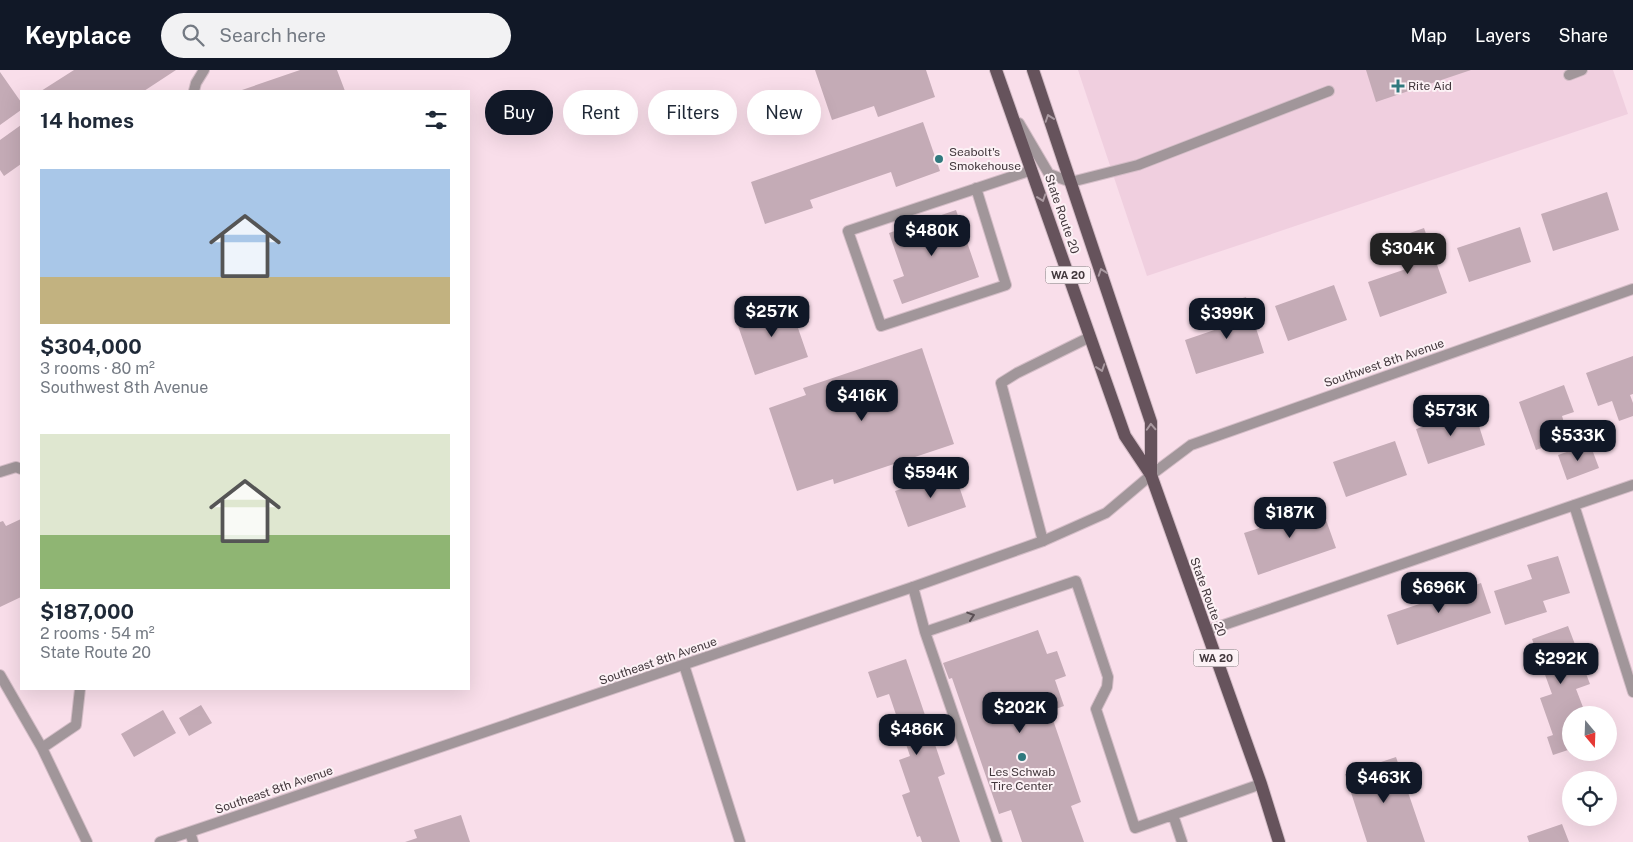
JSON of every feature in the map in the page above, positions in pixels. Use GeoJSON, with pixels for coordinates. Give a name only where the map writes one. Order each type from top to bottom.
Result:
{"type":"FeatureCollection","features":[{"type":"Feature","properties":{"kind":"main road","name":"State Route 20"},"geometry":{"type":"LineString","coordinates":[[996,70],[1125,436],[1151,475],[1261,784],[1279,842]]}},
{"type":"Feature","properties":{"kind":"main road","name":"State Route 20"},"geometry":{"type":"LineString","coordinates":[[1032,70],[1151,422],[1151,475]]}},
{"type":"Feature","properties":{"kind":"street"},"geometry":{"type":"LineString","coordinates":[[194,90],[204,70]]}},
{"type":"Feature","properties":{"kind":"street"},"geometry":{"type":"LineString","coordinates":[[1569,75],[1582,70]]}},
{"type":"Feature","properties":{"kind":"street"},"geometry":{"type":"LineString","coordinates":[[1010,107],[1049,174],[1071,182],[1138,165],[1329,91]]}},
{"type":"Feature","properties":{"kind":"street"},"geometry":{"type":"LineString","coordinates":[[976,188],[1006,285],[881,326],[848,231],[976,188],[1032,170]]}},
{"type":"Feature","properties":{"kind":"street","name":"Southwest 8th Avenue"},"geometry":{"type":"LineString","coordinates":[[1151,475],[1191,445],[1633,289]]}},
{"type":"Feature","properties":{"kind":"street"},"geometry":{"type":"LineString","coordinates":[[1043,541],[1001,383],[1017,373],[1090,337]]}},
{"type":"Feature","properties":{"kind":"street"},"geometry":{"type":"LineString","coordinates":[[0,472],[16,467],[20,469]]}},
{"type":"Feature","properties":{"kind":"street","name":"Southeast 8th Avenue"},"geometry":{"type":"LineString","coordinates":[[160,842],[191,837],[1043,541],[1106,513],[1151,475]]}},
{"type":"Feature","properties":{"kind":"street"},"geometry":{"type":"LineString","coordinates":[[1206,631],[1633,485]]}},
{"type":"Feature","properties":{"kind":"street"},"geometry":{"type":"LineString","coordinates":[[1574,505],[1633,692]]}},
{"type":"Feature","properties":{"kind":"street"},"geometry":{"type":"LineString","coordinates":[[925,632],[1076,581],[1108,677],[1107,687],[1096,709],[1135,828],[1261,784]]}},
{"type":"Feature","properties":{"kind":"street"},"geometry":{"type":"LineString","coordinates":[[913,587],[925,632],[998,842]]}},
{"type":"Feature","properties":{"kind":"street"},"geometry":{"type":"LineString","coordinates":[[684,665],[740,842]]}},
{"type":"Feature","properties":{"kind":"street"},"geometry":{"type":"LineString","coordinates":[[0,675],[42,748],[87,842]]}},
{"type":"Feature","properties":{"kind":"street"},"geometry":{"type":"LineString","coordinates":[[42,748],[76,725],[80,690]]}},
{"type":"Feature","properties":{"kind":"street"},"geometry":{"type":"LineString","coordinates":[[1173,815],[1182,842]]}},
{"type":"Feature","properties":{"kind":"shaded area"},"geometry":{"type":"Polygon","coordinates":[[[1078,70],[1613,70],[1628,114],[1147,276],[1078,70]]]}},
{"type":"Feature","properties":{"kind":"building"},"geometry":{"type":"Polygon","coordinates":[[[74,70],[176,70],[146,90],[43,90],[74,70]]]}},
{"type":"Feature","properties":{"kind":"building"},"geometry":{"type":"Polygon","coordinates":[[[300,70],[337,70],[345,90],[242,90],[300,70]]]}},
{"type":"Feature","properties":{"kind":"building"},"geometry":{"type":"Polygon","coordinates":[[[815,70],[926,70],[935,97],[878,117],[874,106],[832,120],[815,70]]]}},
{"type":"Feature","properties":{"kind":"building","name":"Rite Aid"},"geometry":{"type":"Polygon","coordinates":[[[1366,70],[1471,70],[1376,102],[1366,70]]]}},
{"type":"Feature","properties":{"kind":"building"},"geometry":{"type":"Polygon","coordinates":[[[0,72],[20,101],[20,111],[0,125],[0,72]]]}},
{"type":"Feature","properties":{"kind":"building"},"geometry":{"type":"Polygon","coordinates":[[[923,122],[940,171],[896,187],[891,172],[810,200],[813,208],[765,224],[751,182],[923,122]]]}},
{"type":"Feature","properties":{"kind":"building"},"geometry":{"type":"Polygon","coordinates":[[[20,126],[20,165],[4,176],[0,170],[0,140],[20,126]]]}},
{"type":"Feature","properties":{"kind":"building"},"geometry":{"type":"Polygon","coordinates":[[[1607,192],[1619,230],[1553,251],[1541,214],[1607,192]]]}},
{"type":"Feature","properties":{"kind":"building"},"geometry":{"type":"Polygon","coordinates":[[[956,210],[979,277],[902,304],[893,280],[904,276],[889,233],[956,210]]]}},
{"type":"Feature","properties":{"kind":"building"},"geometry":{"type":"Polygon","coordinates":[[[1520,227],[1531,262],[1469,282],[1457,248],[1520,227]]]}},
{"type":"Feature","properties":{"kind":"building"},"geometry":{"type":"Polygon","coordinates":[[[1424,228],[1447,293],[1380,317],[1368,282],[1406,269],[1402,257],[1386,263],[1379,244],[1424,228]]]}},
{"type":"Feature","properties":{"kind":"building"},"geometry":{"type":"Polygon","coordinates":[[[1334,285],[1347,320],[1288,341],[1275,306],[1334,285]]]}},
{"type":"Feature","properties":{"kind":"building"},"geometry":{"type":"Polygon","coordinates":[[[1246,297],[1264,353],[1196,374],[1185,340],[1229,325],[1223,304],[1246,297]]]}},
{"type":"Feature","properties":{"kind":"building"},"geometry":{"type":"Polygon","coordinates":[[[789,302],[808,357],[755,375],[736,320],[789,302]]]}},
{"type":"Feature","properties":{"kind":"building"},"geometry":{"type":"Polygon","coordinates":[[[922,348],[954,444],[834,484],[833,479],[797,491],[769,408],[806,395],[803,388],[922,348]]]}},
{"type":"Feature","properties":{"kind":"building"},"geometry":{"type":"Polygon","coordinates":[[[1633,356],[1633,394],[1630,395],[1633,403],[1633,416],[1619,421],[1612,401],[1598,406],[1586,373],[1633,356]]]}},
{"type":"Feature","properties":{"kind":"building"},"geometry":{"type":"Polygon","coordinates":[[[1564,385],[1574,412],[1562,416],[1569,438],[1536,450],[1519,402],[1564,385]]]}},
{"type":"Feature","properties":{"kind":"building"},"geometry":{"type":"Polygon","coordinates":[[[1474,410],[1485,445],[1428,464],[1416,429],[1474,410]]]}},
{"type":"Feature","properties":{"kind":"building"},"geometry":{"type":"Polygon","coordinates":[[[1395,441],[1407,475],[1346,497],[1333,462],[1395,441]]]}},
{"type":"Feature","properties":{"kind":"building"},"geometry":{"type":"Polygon","coordinates":[[[1590,444],[1599,468],[1567,480],[1558,455],[1590,444]]]}},
{"type":"Feature","properties":{"kind":"building"},"geometry":{"type":"Polygon","coordinates":[[[954,471],[966,507],[908,527],[895,491],[954,471]]]}},
{"type":"Feature","properties":{"kind":"building"},"geometry":{"type":"Polygon","coordinates":[[[1315,502],[1321,518],[1325,517],[1336,548],[1258,575],[1244,533],[1281,521],[1278,515],[1315,502]]]}},
{"type":"Feature","properties":{"kind":"building"},"geometry":{"type":"Polygon","coordinates":[[[20,519],[20,597],[0,607],[0,522],[3,521],[6,526],[20,519]]]}},
{"type":"Feature","properties":{"kind":"building"},"geometry":{"type":"Polygon","coordinates":[[[1558,556],[1570,593],[1543,601],[1547,612],[1505,625],[1494,591],[1532,579],[1527,565],[1558,556]]]}},
{"type":"Feature","properties":{"kind":"building"},"geometry":{"type":"Polygon","coordinates":[[[1481,583],[1491,613],[1397,645],[1387,615],[1481,583]]]}},
{"type":"Feature","properties":{"kind":"building"},"geometry":{"type":"Polygon","coordinates":[[[1568,626],[1590,684],[1576,689],[1583,706],[1562,706],[1562,752],[1553,755],[1547,737],[1553,735],[1540,698],[1552,694],[1532,639],[1568,626]]]}},
{"type":"Feature","properties":{"kind":"building","name":"Les Schwab Tire Center"},"geometry":{"type":"Polygon","coordinates":[[[1038,630],[1047,654],[1057,651],[1066,676],[1055,680],[1064,706],[1050,711],[1081,802],[1071,806],[1084,842],[1022,842],[1011,810],[999,814],[952,678],[949,679],[943,663],[1038,630]]]}},
{"type":"Feature","properties":{"kind":"building"},"geometry":{"type":"Polygon","coordinates":[[[906,659],[945,774],[938,777],[960,842],[922,842],[920,836],[917,837],[902,795],[910,792],[899,760],[910,756],[889,694],[877,698],[868,672],[906,659]]]}},
{"type":"Feature","properties":{"kind":"building"},"geometry":{"type":"Polygon","coordinates":[[[201,705],[212,723],[189,736],[179,718],[201,705]]]}},
{"type":"Feature","properties":{"kind":"building"},"geometry":{"type":"Polygon","coordinates":[[[163,710],[176,733],[134,757],[121,734],[163,710]]]}},
{"type":"Feature","properties":{"kind":"building"},"geometry":{"type":"Polygon","coordinates":[[[1396,757],[1425,842],[1367,842],[1345,774],[1396,757]]]}},
{"type":"Feature","properties":{"kind":"building"},"geometry":{"type":"Polygon","coordinates":[[[461,815],[470,842],[405,842],[417,838],[414,830],[461,815]]]}},
{"type":"Feature","properties":{"kind":"building"},"geometry":{"type":"Polygon","coordinates":[[[1562,824],[1569,842],[1529,842],[1527,836],[1562,824]]]}},
{"type":"Feature","properties":{"kind":"place","name":"Rite Aid"},"geometry":{"type":"Point","coordinates":[1398,86]}},
{"type":"Feature","properties":{"kind":"place","name":"Seabolt's Smokehouse"},"geometry":{"type":"Point","coordinates":[939,159]}},
{"type":"Feature","properties":{"kind":"place","name":"Les Schwab Tire Center"},"geometry":{"type":"Point","coordinates":[1022,757]}}]}
